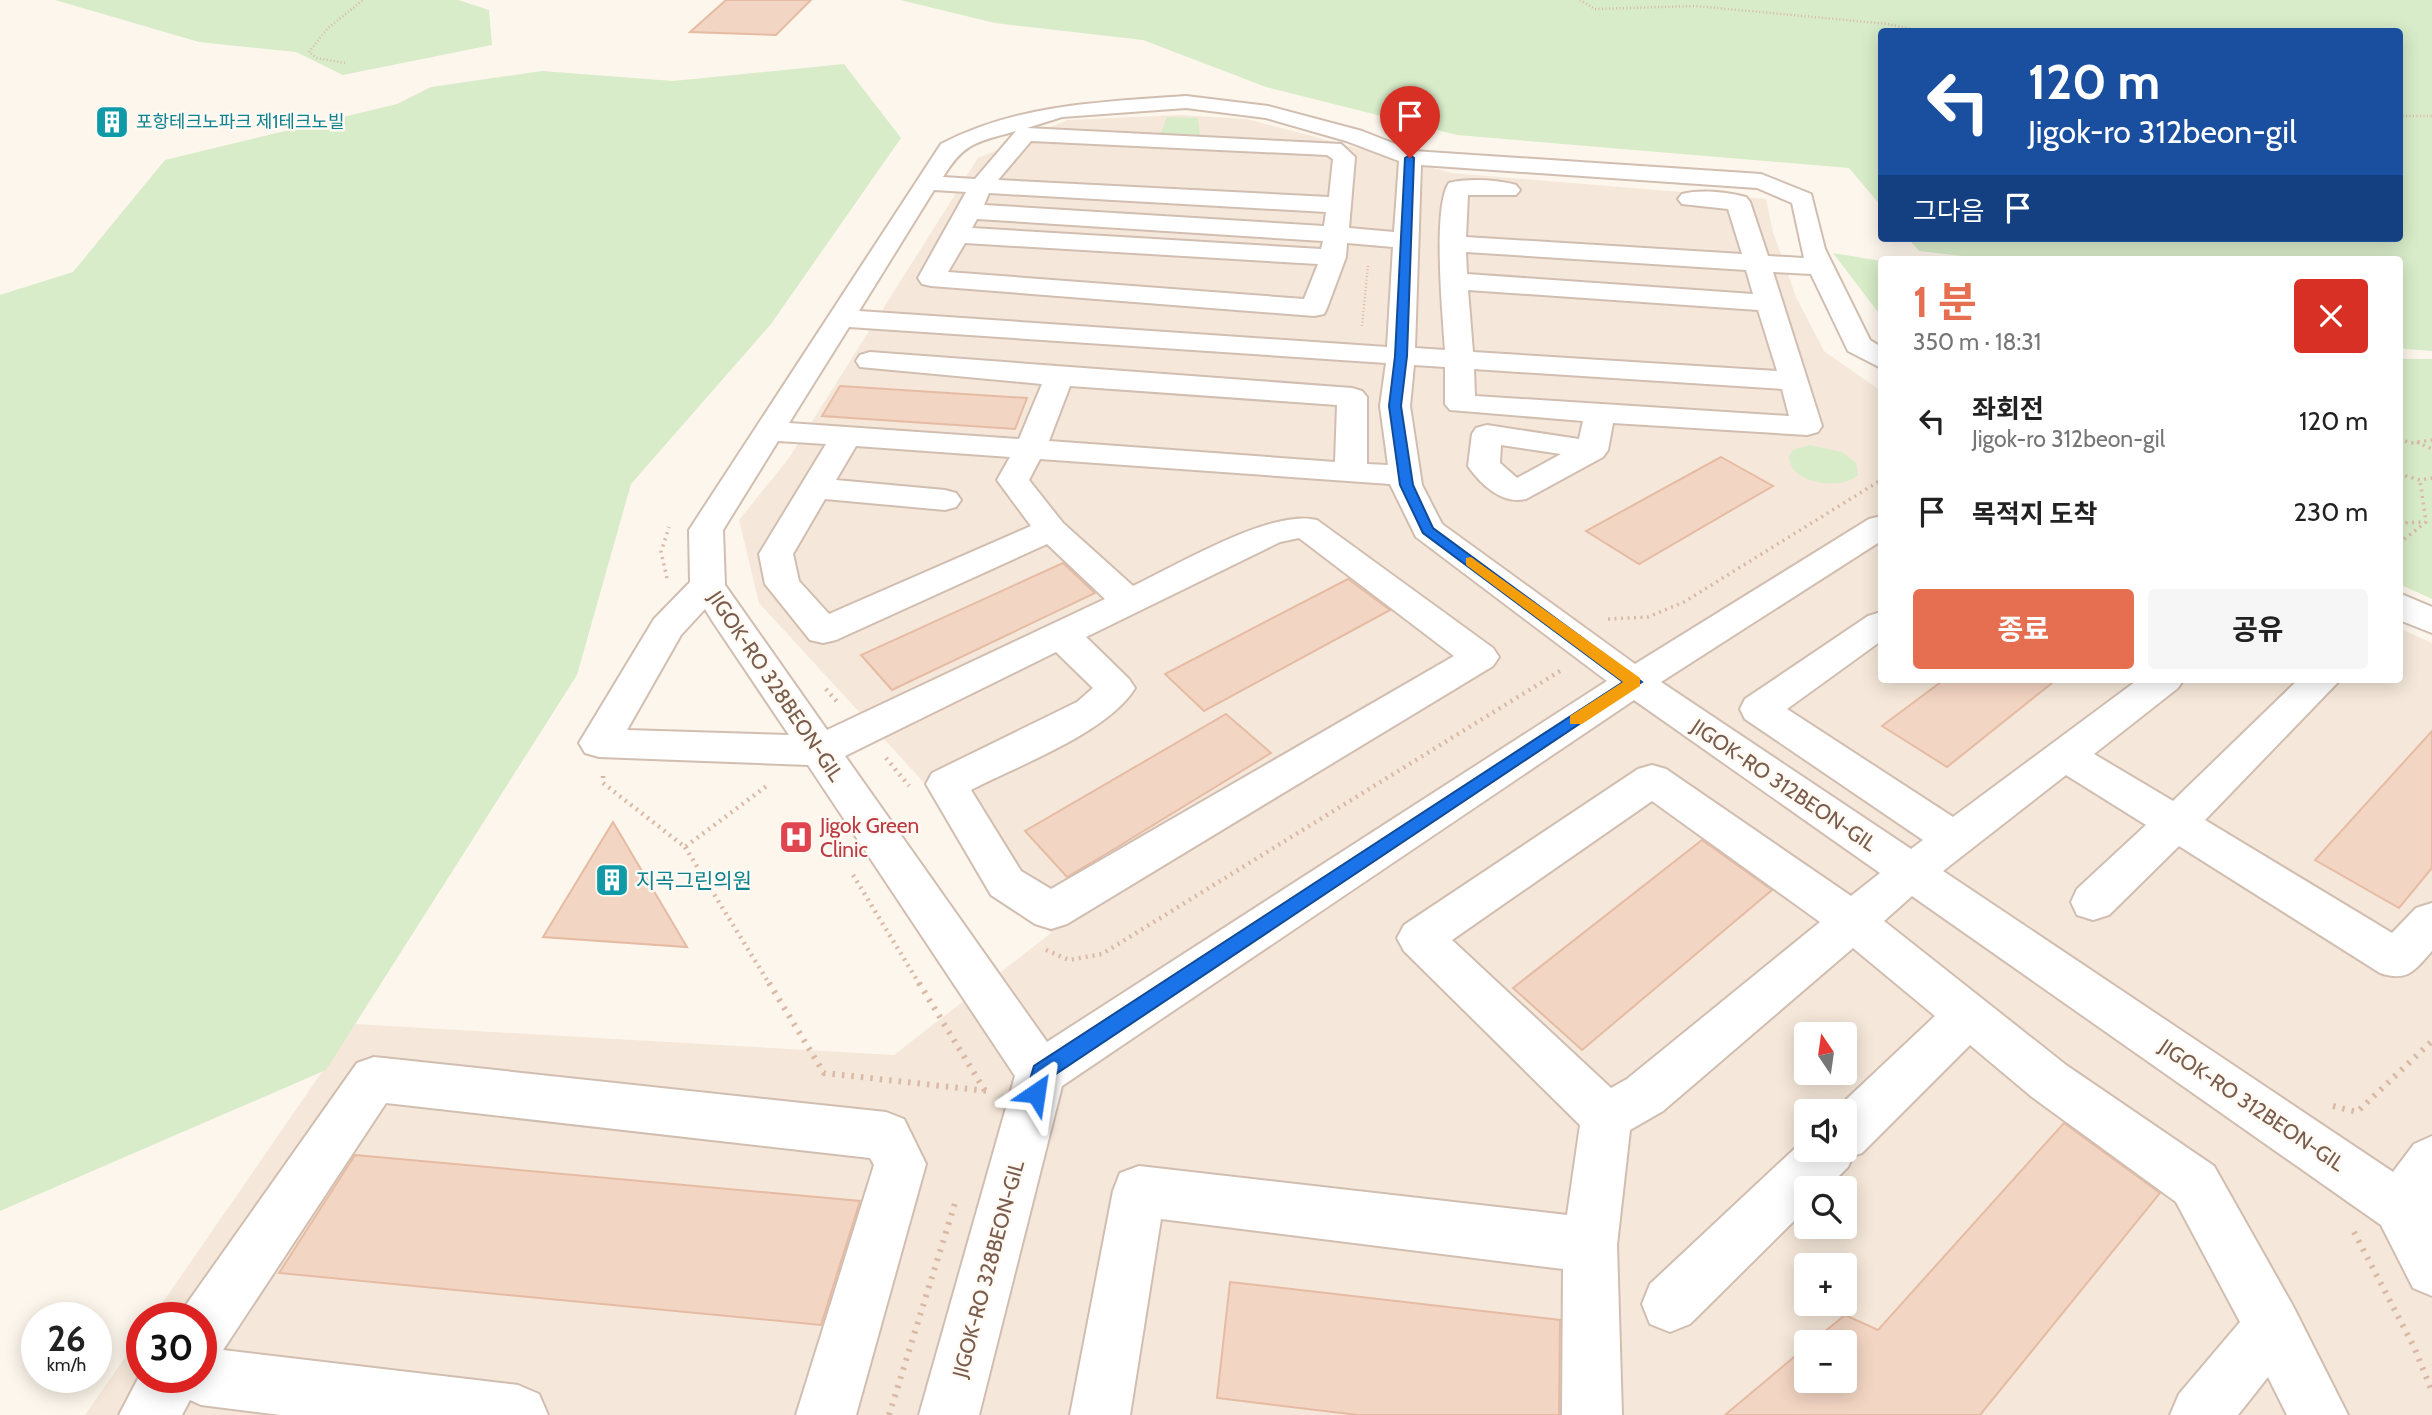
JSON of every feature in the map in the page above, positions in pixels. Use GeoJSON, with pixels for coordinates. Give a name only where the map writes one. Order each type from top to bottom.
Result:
{"type":"FeatureCollection","features":[{"type":"Feature","properties":{"kind":"street","name":"JIGOK-RO 328BEON-GIL"},"geometry":{"type":"LineString","coordinates":[[949,1415],[1041,1073],[708,585],[706,530],[949,149],[972,137],[1060,111],[1186,102],[1268,112],[1354,136],[1410,158],[1761,181],[1803,199],[1812,249],[1821,267]]}},
{"type":"Feature","properties":{"kind":"street"},"geometry":{"type":"LineString","coordinates":[[1025,134],[1320,148],[1333,149],[1344,157],[1343,189],[1338,205],[1335,246],[1314,308],[931,278],[957,235],[981,186],[1025,134]]}},
{"type":"Feature","properties":{"kind":"street","name":"JIGOK-RO 312BEON-GIL"},"geometry":{"type":"LineString","coordinates":[[1410,158],[1401,356],[1395,406],[1405,476],[1428,530],[1634,682],[2400,1207],[2432,1269]]}},
{"type":"Feature","properties":{"kind":"street"},"geometry":{"type":"LineString","coordinates":[[927,183],[1338,205]]}},
{"type":"Feature","properties":{"kind":"street"},"geometry":{"type":"LineString","coordinates":[[1538,192],[1457,188],[1454,214],[1461,404],[1599,415],[1807,426],[1738,202],[1618,196]]}},
{"type":"Feature","properties":{"kind":"street"},"geometry":{"type":"LineString","coordinates":[[969,211],[1335,246]]}},
{"type":"Feature","properties":{"kind":"street"},"geometry":{"type":"LineString","coordinates":[[957,235],[1335,246],[1406,241]]}},
{"type":"Feature","properties":{"kind":"street"},"geometry":{"type":"LineString","coordinates":[[1455,244],[1757,260],[1821,267],[1858,345],[1878,357]]}},
{"type":"Feature","properties":{"kind":"street"},"geometry":{"type":"LineString","coordinates":[[1457,281],[1770,303]]}},
{"type":"Feature","properties":{"kind":"street"},"geometry":{"type":"LineString","coordinates":[[841,318],[1794,381]]}},
{"type":"Feature","properties":{"kind":"street"},"geometry":{"type":"LineString","coordinates":[[870,361],[1352,397],[1351,472]]}},
{"type":"Feature","properties":{"kind":"street"},"geometry":{"type":"LineString","coordinates":[[1060,376],[1030,450],[1013,480],[1051,530],[1129,602]]}},
{"type":"Feature","properties":{"kind":"street"},"geometry":{"type":"LineString","coordinates":[[1591,450],[1599,415]]}},
{"type":"Feature","properties":{"kind":"street"},"geometry":{"type":"LineString","coordinates":[[769,431],[1405,476]]}},
{"type":"Feature","properties":{"kind":"street"},"geometry":{"type":"LineString","coordinates":[[846,437],[776,555],[782,584],[822,631],[1051,530]]}},
{"type":"Feature","properties":{"kind":"street"},"geometry":{"type":"LineString","coordinates":[[816,488],[945,500]]}},
{"type":"Feature","properties":{"kind":"street"},"geometry":{"type":"LineString","coordinates":[[708,585],[667,628],[599,743],[819,751],[1270,534],[1306,527],[1480,657],[1051,911],[1006,883],[946,784],[1091,712],[1116,688],[1061,635]]}},
{"type":"Feature","properties":{"kind":"street"},"geometry":{"type":"LineString","coordinates":[[1041,1073],[1634,682],[1878,528]]}},
{"type":"Feature","properties":{"kind":"street"},"geometry":{"type":"LineString","coordinates":[[2403,607],[2432,621]]}},
{"type":"Feature","properties":{"kind":"street"},"geometry":{"type":"LineString","coordinates":[[1878,626],[1759,709],[1954,839]]}},
{"type":"Feature","properties":{"kind":"street"},"geometry":{"type":"LineString","coordinates":[[2093,902],[2318,683]]}},
{"type":"Feature","properties":{"kind":"street"},"geometry":{"type":"LineString","coordinates":[[1606,1117],[1645,1095],[1910,872],[2064,755],[2144,684]]}},
{"type":"Feature","properties":{"kind":"street"},"geometry":{"type":"LineString","coordinates":[[2064,755],[2396,959],[2432,921]]}},
{"type":"Feature","properties":{"kind":"street"},"geometry":{"type":"LineString","coordinates":[[1606,1117],[1420,938],[1652,780],[1852,921],[2049,1082],[2194,1184],[2273,1326],[2318,1415]]}},
{"type":"Feature","properties":{"kind":"street"},"geometry":{"type":"LineString","coordinates":[[1857,1123],[1968,1016]]}},
{"type":"Feature","properties":{"kind":"street"},"geometry":{"type":"LineString","coordinates":[[217,1309],[374,1079],[886,1136],[901,1164],[826,1415]]}},
{"type":"Feature","properties":{"kind":"street"},"geometry":{"type":"LineString","coordinates":[[1592,1415],[1590,1245],[1606,1117]]}},
{"type":"Feature","properties":{"kind":"street"},"geometry":{"type":"LineString","coordinates":[[2400,1207],[2432,1161]]}},
{"type":"Feature","properties":{"kind":"street"},"geometry":{"type":"LineString","coordinates":[[1670,1304],[1818,1162]]}},
{"type":"Feature","properties":{"kind":"street"},"geometry":{"type":"LineString","coordinates":[[1100,1415],[1139,1191],[1590,1245]]}},
{"type":"Feature","properties":{"kind":"street"},"geometry":{"type":"LineString","coordinates":[[2200,1415],[2273,1326]]}},
{"type":"Feature","properties":{"kind":"street"},"geometry":{"type":"LineString","coordinates":[[217,1378],[518,1415]]}},
{"type":"Feature","properties":{"kind":"street"},"geometry":{"type":"LineString","coordinates":[[149,1415],[162,1393]]}},
{"type":"Feature","properties":{"kind":"path"},"geometry":{"type":"LineString","coordinates":[[345,63],[317,58],[309,52],[328,28],[363,0]]}},
{"type":"Feature","properties":{"kind":"path"},"geometry":{"type":"LineString","coordinates":[[1580,0],[1595,9],[1685,6],[1888,24],[1906,28]]}},
{"type":"Feature","properties":{"kind":"path"},"geometry":{"type":"LineString","coordinates":[[2403,117],[2432,116]]}},
{"type":"Feature","properties":{"kind":"path"},"geometry":{"type":"LineString","coordinates":[[1361,336],[1369,259]]}},
{"type":"Feature","properties":{"kind":"path"},"geometry":{"type":"LineString","coordinates":[[2403,440],[2432,449]]}},
{"type":"Feature","properties":{"kind":"path"},"geometry":{"type":"LineString","coordinates":[[2417,442],[2432,440]]}},
{"type":"Feature","properties":{"kind":"path"},"geometry":{"type":"LineString","coordinates":[[2403,475],[2420,480],[2432,478]]}},
{"type":"Feature","properties":{"kind":"path"},"geometry":{"type":"LineString","coordinates":[[2420,480],[2426,522]]}},
{"type":"Feature","properties":{"kind":"path"},"geometry":{"type":"LineString","coordinates":[[1606,619],[1648,617],[1684,602],[1878,482]]}},
{"type":"Feature","properties":{"kind":"path"},"geometry":{"type":"LineString","coordinates":[[2403,523],[2426,522]]}},
{"type":"Feature","properties":{"kind":"path"},"geometry":{"type":"LineString","coordinates":[[2403,542],[2426,522]]}},
{"type":"Feature","properties":{"kind":"path"},"geometry":{"type":"LineString","coordinates":[[1102,954],[1560,671]]}},
{"type":"Feature","properties":{"kind":"path"},"geometry":{"type":"LineString","coordinates":[[599,743],[603,783],[685,847],[824,1073],[987,1091]]}},
{"type":"Feature","properties":{"kind":"path"},"geometry":{"type":"LineString","coordinates":[[685,847],[770,784]]}},
{"type":"Feature","properties":{"kind":"path"},"geometry":{"type":"LineString","coordinates":[[852,873],[987,1091],[984,1103]]}},
{"type":"Feature","properties":{"kind":"path"},"geometry":{"type":"LineString","coordinates":[[2357,1112],[2432,1041]]}},
{"type":"Feature","properties":{"kind":"path"},"geometry":{"type":"LineString","coordinates":[[889,1415],[958,1193]]}},
{"type":"Feature","properties":{"kind":"shaded area"},"geometry":{"type":"Polygon","coordinates":[[[1179,115],[1247,119],[1452,173],[1766,199],[1773,232],[1796,297],[1824,351],[1878,389],[1878,683],[2403,683],[2403,630],[2432,643],[2432,1415],[85,1415],[100,1393],[112,1393],[112,1376],[126,1356],[126,1393],[217,1393],[217,1302],[163,1302],[355,1024],[894,1055],[1051,933],[917,775],[759,603],[739,520],[789,458],[978,158],[1067,120],[1179,115]]]}},
{"type":"Feature","properties":{"kind":"green space"},"geometry":{"type":"Polygon","coordinates":[[[55,0],[458,0],[489,10],[492,45],[343,75],[296,52],[199,42],[55,0]]]}},
{"type":"Feature","properties":{"kind":"green space"},"geometry":{"type":"Polygon","coordinates":[[[900,0],[2432,0],[2432,351],[2403,348],[2403,256],[1963,256],[1919,251],[1911,242],[2403,242],[2403,28],[1878,28],[1878,202],[1849,168],[1457,135],[1266,87],[1143,40],[995,23],[900,0]]]}},
{"type":"Feature","properties":{"kind":"green space"},"geometry":{"type":"Polygon","coordinates":[[[844,64],[901,138],[771,324],[631,484],[577,675],[326,1070],[0,1211],[0,295],[73,272],[165,160],[397,104],[431,87],[542,71],[673,81],[844,64]]]}},
{"type":"Feature","properties":{"kind":"green space"},"geometry":{"type":"Polygon","coordinates":[[[1167,117],[1198,118],[1200,137],[1160,135],[1167,117]]]}},
{"type":"Feature","properties":{"kind":"green space"},"geometry":{"type":"Polygon","coordinates":[[[1833,253],[1878,260],[1878,312],[1833,253]]]}},
{"type":"Feature","properties":{"kind":"green space"},"geometry":{"type":"Polygon","coordinates":[[[2403,359],[2432,359],[2432,599],[2403,586],[2403,359]]]}},
{"type":"Feature","properties":{"kind":"green space"},"geometry":{"type":"Polygon","coordinates":[[[1810,445],[1842,452],[1856,463],[1858,475],[1840,483],[1806,479],[1791,466],[1789,456],[1793,450],[1810,445]]]}},
{"type":"Feature","properties":{"kind":"building"},"geometry":{"type":"Polygon","coordinates":[[[726,0],[811,0],[776,35],[690,32],[726,0]]]}},
{"type":"Feature","properties":{"kind":"building"},"geometry":{"type":"Polygon","coordinates":[[[840,386],[1027,398],[1015,429],[822,416],[840,386]]]}},
{"type":"Feature","properties":{"kind":"building"},"geometry":{"type":"Polygon","coordinates":[[[1721,457],[1773,486],[1639,564],[1586,531],[1721,457]]]}},
{"type":"Feature","properties":{"kind":"building"},"geometry":{"type":"Polygon","coordinates":[[[1063,563],[1095,593],[892,690],[861,655],[1063,563]]]}},
{"type":"Feature","properties":{"kind":"building"},"geometry":{"type":"Polygon","coordinates":[[[1348,579],[1390,610],[1204,711],[1165,674],[1348,579]]]}},
{"type":"Feature","properties":{"kind":"building"},"geometry":{"type":"Polygon","coordinates":[[[1940,683],[2052,683],[1947,767],[1882,726],[1940,683]]]}},
{"type":"Feature","properties":{"kind":"building"},"geometry":{"type":"Polygon","coordinates":[[[1226,714],[1271,753],[1067,877],[1025,831],[1226,714]]]}},
{"type":"Feature","properties":{"kind":"building"},"geometry":{"type":"Polygon","coordinates":[[[2432,731],[2432,868],[2399,908],[2315,860],[2432,731]]]}},
{"type":"Feature","properties":{"kind":"building","name":"지곡그린의원"},"geometry":{"type":"Polygon","coordinates":[[[613,822],[687,947],[543,937],[613,822]]]}},
{"type":"Feature","properties":{"kind":"building"},"geometry":{"type":"Polygon","coordinates":[[[1702,840],[1772,890],[1582,1050],[1513,988],[1702,840]]]}},
{"type":"Feature","properties":{"kind":"building"},"geometry":{"type":"Polygon","coordinates":[[[2064,1123],[2160,1193],[1980,1415],[1725,1415],[1794,1357],[1794,1393],[1857,1393],[1857,1330],[1827,1330],[1847,1316],[1878,1330],[2064,1123]]]}},
{"type":"Feature","properties":{"kind":"building"},"geometry":{"type":"Polygon","coordinates":[[[355,1155],[860,1201],[821,1325],[279,1273],[355,1155]]]}},
{"type":"Feature","properties":{"kind":"building"},"geometry":{"type":"Polygon","coordinates":[[[1230,1282],[1560,1320],[1559,1415],[1358,1415],[1217,1398],[1230,1282]]]}},
{"type":"Feature","properties":{"kind":"slow traffic"},"geometry":{"type":"LineString","coordinates":[[1471,561],[1634,682],[1576,720]]}},
{"type":"Feature","properties":{"kind":"place","name":"포항테크노파크 제1테크노빌"},"geometry":{"type":"Point","coordinates":[112,122]}},
{"type":"Feature","properties":{"kind":"place","name":"Jigok Green Clinic"},"geometry":{"type":"Point","coordinates":[796,837]}},
{"type":"Feature","properties":{"kind":"place","name":"지곡그린의원"},"geometry":{"type":"Point","coordinates":[612,880]}},
{"type":"Feature","properties":{"kind":"route"},"geometry":{"type":"LineString","coordinates":[[1036,1093],[1041,1073],[1634,682],[1428,530],[1406,485],[1395,406],[1401,356],[1410,158]]}}]}
